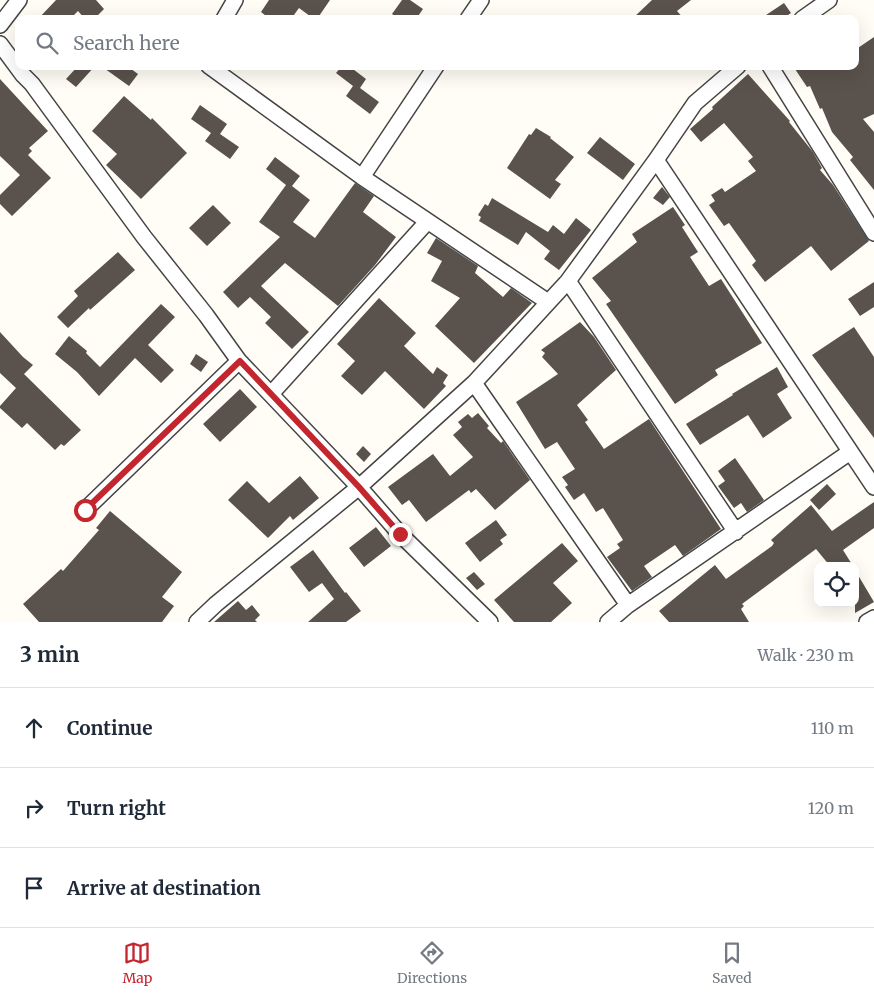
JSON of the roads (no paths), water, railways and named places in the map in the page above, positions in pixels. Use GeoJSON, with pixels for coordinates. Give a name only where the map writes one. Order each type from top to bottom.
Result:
{"type":"FeatureCollection","features":[{"type":"Feature","properties":{"kind":"street"},"geometry":{"type":"LineString","coordinates":[[0,25],[19,0]]}},
{"type":"Feature","properties":{"kind":"street"},"geometry":{"type":"LineString","coordinates":[[226,15],[235,0]]}},
{"type":"Feature","properties":{"kind":"street"},"geometry":{"type":"LineString","coordinates":[[808,15],[829,0]]}},
{"type":"Feature","properties":{"kind":"street"},"geometry":{"type":"LineString","coordinates":[[0,44],[15,63]]}},
{"type":"Feature","properties":{"kind":"street"},"geometry":{"type":"LineString","coordinates":[[21,70],[240,361],[480,618]]}},
{"type":"Feature","properties":{"kind":"street"},"geometry":{"type":"LineString","coordinates":[[215,70],[362,177],[548,302]]}},
{"type":"Feature","properties":{"kind":"street"},"geometry":{"type":"LineString","coordinates":[[362,177],[433,70]]}},
{"type":"Feature","properties":{"kind":"street"},"geometry":{"type":"LineString","coordinates":[[197,622],[216,604],[359,487],[474,383],[568,281],[695,103],[733,70]]}},
{"type":"Feature","properties":{"kind":"street"},"geometry":{"type":"LineString","coordinates":[[772,70],[874,233]]}},
{"type":"Feature","properties":{"kind":"street"},"geometry":{"type":"LineString","coordinates":[[656,160],[874,487]]}},
{"type":"Feature","properties":{"kind":"street"},"geometry":{"type":"LineString","coordinates":[[270,394],[427,222]]}},
{"type":"Feature","properties":{"kind":"street"},"geometry":{"type":"LineString","coordinates":[[568,281],[736,532]]}},
{"type":"Feature","properties":{"kind":"street"},"geometry":{"type":"LineString","coordinates":[[85,510],[240,361]]}},
{"type":"Feature","properties":{"kind":"street"},"geometry":{"type":"LineString","coordinates":[[474,383],[628,605]]}},
{"type":"Feature","properties":{"kind":"street"},"geometry":{"type":"LineString","coordinates":[[608,622],[628,605],[850,452]]}},
{"type":"Feature","properties":{"kind":"street"},"geometry":{"type":"LineString","coordinates":[[867,622],[874,618]]}}]}
